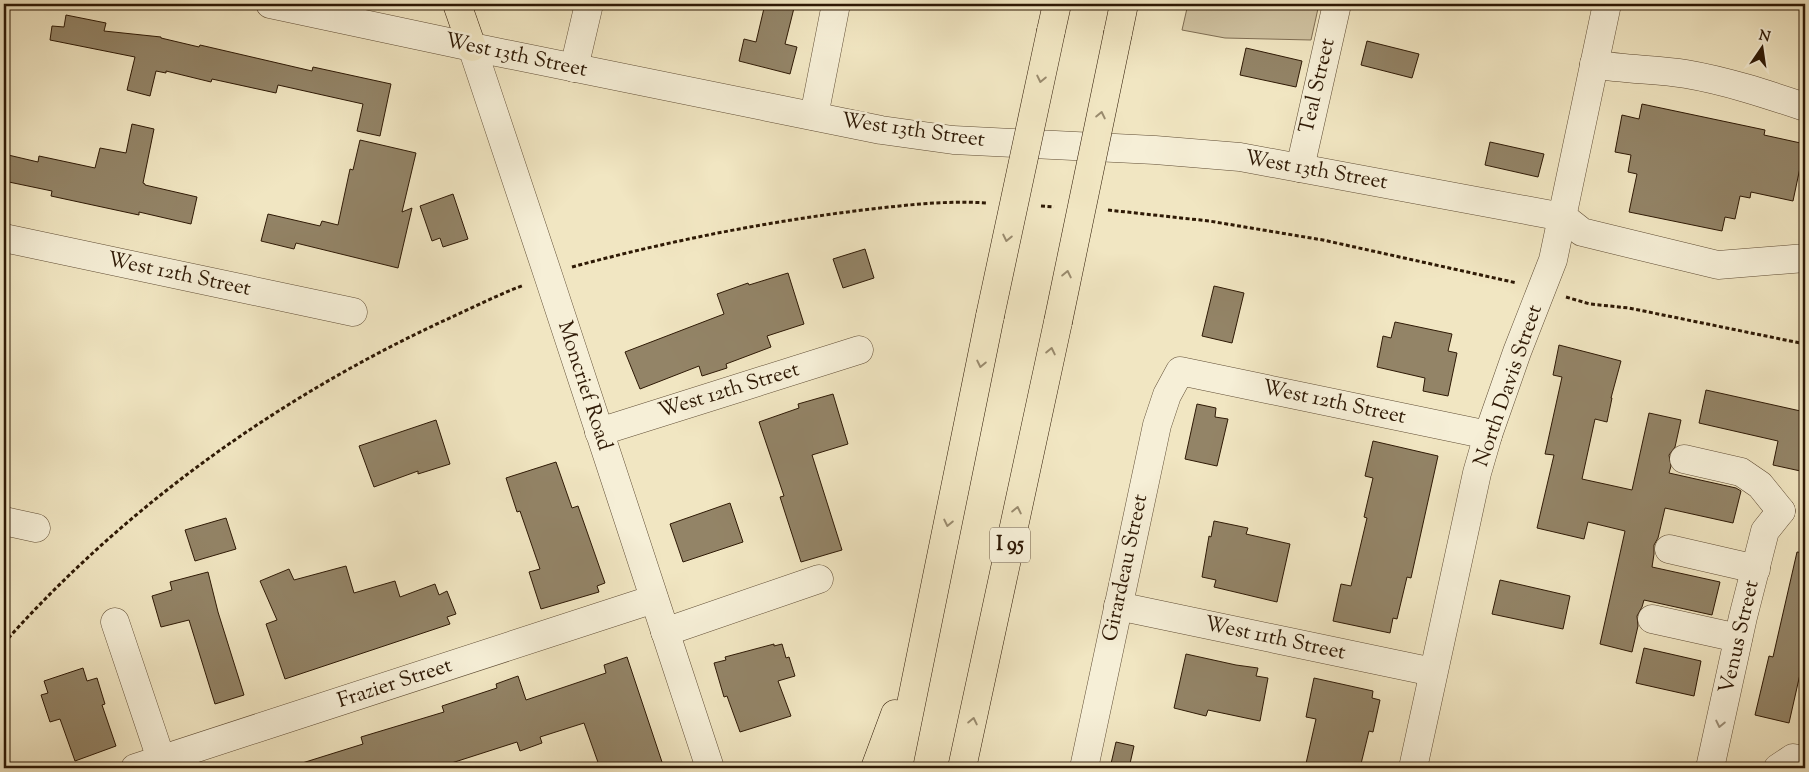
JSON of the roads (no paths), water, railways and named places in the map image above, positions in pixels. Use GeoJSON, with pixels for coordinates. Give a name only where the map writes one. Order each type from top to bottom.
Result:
{"type":"FeatureCollection","features":[{"type":"Feature","properties":{"kind":"main road","name":"Moncrief Road"},"geometry":{"type":"LineString","coordinates":[[457,4],[472,47]]}},
{"type":"Feature","properties":{"kind":"main road"},"geometry":{"type":"LineString","coordinates":[[898,768],[990,316],[1057,4]]}},
{"type":"Feature","properties":{"kind":"main road","name":"I 95"},"geometry":{"type":"LineString","coordinates":[[962,768],[1124,4]]}},
{"type":"Feature","properties":{"kind":"main road"},"geometry":{"type":"LineString","coordinates":[[875,768],[926,630]]}},
{"type":"Feature","properties":{"kind":"street","name":"West 13th Street"},"geometry":{"type":"LineString","coordinates":[[270,4],[881,130],[953,140],[1192,152],[1240,157],[1563,218]]}},
{"type":"Feature","properties":{"kind":"street"},"geometry":{"type":"LineString","coordinates":[[574,68],[589,4]]}},
{"type":"Feature","properties":{"kind":"street"},"geometry":{"type":"LineString","coordinates":[[814,116],[836,4]]}},
{"type":"Feature","properties":{"kind":"street","name":"Teal Street"},"geometry":{"type":"LineString","coordinates":[[1300,168],[1337,4]]}},
{"type":"Feature","properties":{"kind":"street","name":"North Davis Street"},"geometry":{"type":"LineString","coordinates":[[1413,768],[1468,512],[1488,435],[1517,352],[1553,260],[1607,4]]}},
{"type":"Feature","properties":{"kind":"street","name":"Moncrief Road"},"geometry":{"type":"LineString","coordinates":[[472,47],[710,768]]}},
{"type":"Feature","properties":{"kind":"street"},"geometry":{"type":"LineString","coordinates":[[1594,64],[1617,69],[1685,74],[1750,88],[1805,107]]}},
{"type":"Feature","properties":{"kind":"street"},"geometry":{"type":"LineString","coordinates":[[1563,218],[1582,232],[1718,265],[1805,258]]}},
{"type":"Feature","properties":{"kind":"street","name":"West 12th Street"},"geometry":{"type":"LineString","coordinates":[[4,238],[353,312]]}},
{"type":"Feature","properties":{"kind":"street","name":"West 12th Street"},"geometry":{"type":"LineString","coordinates":[[599,432],[860,350]]}},
{"type":"Feature","properties":{"kind":"street","name":"West 12th Street"},"geometry":{"type":"LineString","coordinates":[[1180,370],[1488,435]]}},
{"type":"Feature","properties":{"kind":"street","name":"Girardeau Street"},"geometry":{"type":"LineString","coordinates":[[1084,768],[1157,424],[1167,395],[1180,370]]}},
{"type":"Feature","properties":{"kind":"street"},"geometry":{"type":"LineString","coordinates":[[1684,459],[1741,472],[1793,510]]}},
{"type":"Feature","properties":{"kind":"street","name":"Venus Street"},"geometry":{"type":"LineString","coordinates":[[1710,768],[1738,638],[1766,531],[1793,510]]}},
{"type":"Feature","properties":{"kind":"street"},"geometry":{"type":"LineString","coordinates":[[4,521],[36,528]]}},
{"type":"Feature","properties":{"kind":"street"},"geometry":{"type":"LineString","coordinates":[[1669,549],[1756,569]]}},
{"type":"Feature","properties":{"kind":"street"},"geometry":{"type":"LineString","coordinates":[[665,632],[819,579]]}},
{"type":"Feature","properties":{"kind":"street","name":"Frazier Street"},"geometry":{"type":"LineString","coordinates":[[135,768],[163,764],[654,599]]}},
{"type":"Feature","properties":{"kind":"street","name":"West 11th Street"},"geometry":{"type":"LineString","coordinates":[[1118,606],[1433,672]]}},
{"type":"Feature","properties":{"kind":"street"},"geometry":{"type":"LineString","coordinates":[[1652,619],[1738,638]]}},
{"type":"Feature","properties":{"kind":"street"},"geometry":{"type":"LineString","coordinates":[[115,622],[163,764]]}},
{"type":"Feature","properties":{"kind":"street"},"geometry":{"type":"LineString","coordinates":[[1778,768],[1793,758],[1805,760]]}}]}
